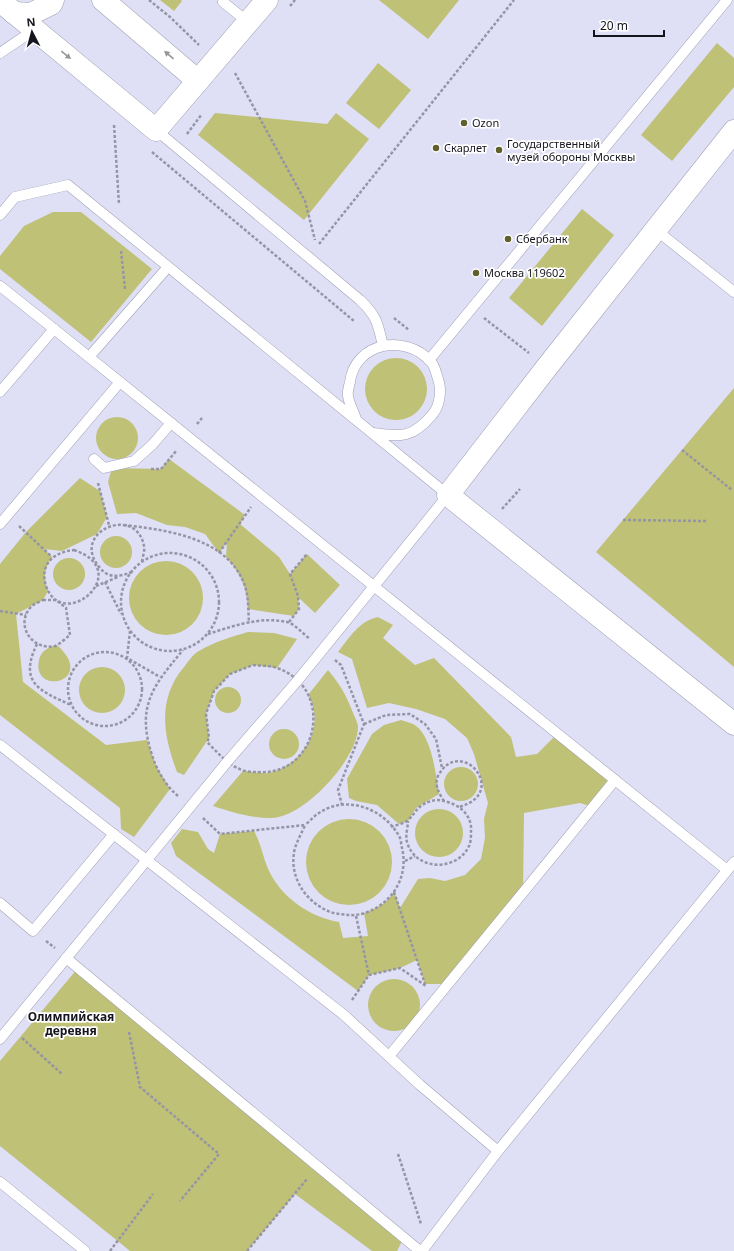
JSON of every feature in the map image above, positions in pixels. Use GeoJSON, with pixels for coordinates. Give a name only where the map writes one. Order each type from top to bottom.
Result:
{"type":"FeatureCollection","features":[{"type":"Feature","properties":{"kind":"street"},"geometry":{"type":"LineString","coordinates":[[7,7],[31,14],[51,4],[53,0]]}},
{"type":"Feature","properties":{"kind":"street"},"geometry":{"type":"LineString","coordinates":[[103,0],[198,81]]}},
{"type":"Feature","properties":{"kind":"street"},"geometry":{"type":"LineString","coordinates":[[7,7],[34,30],[151,139],[267,0]]}},
{"type":"Feature","properties":{"kind":"street"},"geometry":{"type":"LineString","coordinates":[[734,131],[547,367],[448,495],[734,724]]}},
{"type":"Feature","properties":{"kind":"lane"},"geometry":{"type":"LineString","coordinates":[[224,0],[223,2],[248,22]]}},
{"type":"Feature","properties":{"kind":"lane"},"geometry":{"type":"LineString","coordinates":[[429,360],[727,0]]}},
{"type":"Feature","properties":{"kind":"lane"},"geometry":{"type":"LineString","coordinates":[[0,53],[34,30]]}},
{"type":"Feature","properties":{"kind":"lane"},"geometry":{"type":"LineString","coordinates":[[151,139],[360,300],[372,311],[377,322],[383,346]]}},
{"type":"Feature","properties":{"kind":"lane"},"geometry":{"type":"LineString","coordinates":[[0,215],[15,197],[68,185],[448,495],[323,649],[190,807],[0,1039]]}},
{"type":"Feature","properties":{"kind":"lane"},"geometry":{"type":"LineString","coordinates":[[656,230],[734,292]]}},
{"type":"Feature","properties":{"kind":"lane"},"geometry":{"type":"LineString","coordinates":[[89,357],[168,266]]}},
{"type":"Feature","properties":{"kind":"lane"},"geometry":{"type":"LineString","coordinates":[[0,286],[727,870]]}},
{"type":"Feature","properties":{"kind":"lane"},"geometry":{"type":"LineString","coordinates":[[0,392],[54,329]]}},
{"type":"Feature","properties":{"kind":"lane"},"geometry":{"type":"LineString","coordinates":[[356,419],[348,395],[351,371],[367,352],[389,344],[413,348],[429,360],[432,363],[441,386],[437,409],[422,428],[399,437],[373,433]]}},
{"type":"Feature","properties":{"kind":"lane"},"geometry":{"type":"LineString","coordinates":[[0,524],[120,382]]}},
{"type":"Feature","properties":{"kind":"lane"},"geometry":{"type":"LineString","coordinates":[[94,459],[104,468],[134,461],[152,445],[171,423]]}},
{"type":"Feature","properties":{"kind":"lane"},"geometry":{"type":"LineString","coordinates":[[0,745],[344,1015],[390,1055],[420,1085],[498,1151]]}},
{"type":"Feature","properties":{"kind":"lane"},"geometry":{"type":"LineString","coordinates":[[390,1055],[615,780]]}},
{"type":"Feature","properties":{"kind":"lane"},"geometry":{"type":"LineString","coordinates":[[0,903],[33,931],[114,834]]}},
{"type":"Feature","properties":{"kind":"lane"},"geometry":{"type":"LineString","coordinates":[[66,958],[421,1251],[498,1151],[734,862]]}},
{"type":"Feature","properties":{"kind":"lane"},"geometry":{"type":"LineString","coordinates":[[0,1182],[85,1251]]}},
{"type":"Feature","properties":{"kind":"path"},"geometry":{"type":"LineString","coordinates":[[235,72],[305,201],[317,246],[514,0]]}},
{"type":"Feature","properties":{"kind":"path"},"geometry":{"type":"LineString","coordinates":[[113,120],[119,125]]}},
{"type":"Feature","properties":{"kind":"path"},"geometry":{"type":"LineString","coordinates":[[151,139],[359,324]]}},
{"type":"Feature","properties":{"kind":"path"},"geometry":{"type":"LineString","coordinates":[[472,308],[547,367]]}},
{"type":"Feature","properties":{"kind":"path"},"geometry":{"type":"LineString","coordinates":[[682,450],[732,490]]}},
{"type":"Feature","properties":{"kind":"path"},"geometry":{"type":"LineString","coordinates":[[220,553],[260,495]]}},
{"type":"Feature","properties":{"kind":"path"},"geometry":{"type":"LineString","coordinates":[[8,515],[52,557]]}},
{"type":"Feature","properties":{"kind":"path"},"geometry":{"type":"LineString","coordinates":[[623,520],[706,521]]}},
{"type":"Feature","properties":{"kind":"path"},"geometry":{"type":"LineString","coordinates":[[119,577],[104,573],[94,562],[85,554],[74,550],[62,551],[52,557],[45,567],[44,580],[48,591],[56,600],[66,608],[70,635],[57,645],[48,647],[37,644],[29,638],[25,630],[26,615],[31,607],[44,600],[56,600],[68,603],[80,602],[90,596],[96,586],[98,574],[94,562],[92,548],[97,534],[109,525],[149,528],[192,538],[220,553],[236,567],[244,581],[248,596],[249,623]]}},
{"type":"Feature","properties":{"kind":"path"},"geometry":{"type":"LineString","coordinates":[[124,525],[137,532],[144,546],[142,561]]}},
{"type":"Feature","properties":{"kind":"path"},"geometry":{"type":"LineString","coordinates":[[289,622],[299,609],[298,596],[290,574],[317,541]]}},
{"type":"Feature","properties":{"kind":"path"},"geometry":{"type":"LineString","coordinates":[[37,644],[29,660],[30,671],[36,687],[45,694],[71,705],[84,720],[102,726],[121,723],[131,715],[136,710],[143,692],[139,673],[127,658],[130,632],[121,612],[122,590],[132,572],[142,561],[161,554],[182,554],[200,563],[213,578],[219,597],[217,617],[207,634]]}},
{"type":"Feature","properties":{"kind":"path"},"geometry":{"type":"LineString","coordinates":[[96,586],[132,572]]}},
{"type":"Feature","properties":{"kind":"path"},"geometry":{"type":"LineString","coordinates":[[105,582],[130,632],[145,645],[164,652],[183,650]]}},
{"type":"Feature","properties":{"kind":"path"},"geometry":{"type":"LineString","coordinates":[[0,610],[26,615]]}},
{"type":"Feature","properties":{"kind":"path"},"geometry":{"type":"LineString","coordinates":[[305,825],[220,834],[170,789],[156,766],[147,740],[145,719],[148,702],[160,677],[183,650],[207,634],[261,620],[289,622],[341,665],[364,724],[338,790],[342,805]]}},
{"type":"Feature","properties":{"kind":"path"},"geometry":{"type":"LineString","coordinates":[[71,705],[68,686],[74,668],[89,655],[108,651],[127,658],[160,677]]}},
{"type":"Feature","properties":{"kind":"path"},"geometry":{"type":"LineString","coordinates":[[364,724],[386,714],[410,714],[425,724],[436,739],[442,768]]}},
{"type":"Feature","properties":{"kind":"path"},"geometry":{"type":"LineString","coordinates":[[445,801],[439,794],[437,779],[442,768],[451,762],[464,761],[471,764],[478,770],[482,784],[479,796],[470,804],[459,807]]}},
{"type":"Feature","properties":{"kind":"path"},"geometry":{"type":"LineString","coordinates":[[432,800],[445,801],[459,807],[466,813],[472,826],[470,846],[461,857],[446,865],[428,864],[415,856],[407,842],[408,820],[416,808],[432,800]]}},
{"type":"Feature","properties":{"kind":"path"},"geometry":{"type":"LineString","coordinates":[[342,805],[360,805],[379,813],[400,837],[405,861],[400,884],[390,898],[375,909],[356,916],[328,912],[311,901],[300,888],[293,868],[294,851],[305,825],[319,812],[333,806],[342,805]]}},
{"type":"Feature","properties":{"kind":"path"},"geometry":{"type":"LineString","coordinates":[[391,827],[408,820]]}},
{"type":"Feature","properties":{"kind":"path"},"geometry":{"type":"LineString","coordinates":[[405,861],[415,856]]}},
{"type":"Feature","properties":{"kind":"path"},"geometry":{"type":"LineString","coordinates":[[394,892],[432,1003]]}},
{"type":"Feature","properties":{"kind":"path"},"geometry":{"type":"LineString","coordinates":[[356,916],[369,975]]}},
{"type":"Feature","properties":{"kind":"path"},"geometry":{"type":"LineString","coordinates":[[33,931],[66,958]]}},
{"type":"Feature","properties":{"kind":"path"},"geometry":{"type":"LineString","coordinates":[[350,1004],[369,975],[400,968],[425,984]]}},
{"type":"Feature","properties":{"kind":"path"},"geometry":{"type":"LineString","coordinates":[[124,1006],[140,1088],[220,1154],[180,1201]]}},
{"type":"Feature","properties":{"kind":"path"},"geometry":{"type":"LineString","coordinates":[[10,1027],[62,1074]]}},
{"type":"Feature","properties":{"kind":"path"},"geometry":{"type":"LineString","coordinates":[[398,1154],[421,1224],[426,1218]]}},
{"type":"Feature","properties":{"kind":"path"},"geometry":{"type":"LineString","coordinates":[[110,1251],[153,1194]]}},
{"type":"Feature","properties":{"kind":"path"},"geometry":{"type":"LineString","coordinates":[[247,1251],[295,1194]]}},
{"type":"Feature","properties":{"kind":"green space"},"geometry":{"type":"Polygon","coordinates":[[[160,0],[181,0],[182,1],[174,11],[160,0]]]}},
{"type":"Feature","properties":{"kind":"green space"},"geometry":{"type":"Polygon","coordinates":[[[379,0],[459,0],[428,39],[379,0]]]}},
{"type":"Feature","properties":{"kind":"green space"},"geometry":{"type":"Polygon","coordinates":[[[717,43],[734,58],[734,87],[672,161],[641,135],[717,43]]]}},
{"type":"Feature","properties":{"kind":"green space"},"geometry":{"type":"Polygon","coordinates":[[[378,63],[411,90],[379,129],[346,103],[378,63]]]}},
{"type":"Feature","properties":{"kind":"green space"},"geometry":{"type":"Polygon","coordinates":[[[215,113],[327,124],[336,113],[369,139],[304,220],[198,135],[215,113]]]}},
{"type":"Feature","properties":{"kind":"green space"},"geometry":{"type":"Polygon","coordinates":[[[582,209],[614,235],[542,326],[509,298],[582,209]]]}},
{"type":"Feature","properties":{"kind":"green space"},"geometry":{"type":"Polygon","coordinates":[[[53,212],[81,212],[152,269],[91,342],[0,269],[0,256],[24,226],[53,212]]]}},
{"type":"Feature","properties":{"kind":"green space"},"geometry":{"type":"Polygon","coordinates":[[[396,358],[413,363],[418,367],[422,372],[427,389],[422,406],[418,411],[413,415],[396,420],[379,415],[374,411],[370,406],[365,389],[370,372],[374,367],[379,363],[396,358]]]}},
{"type":"Feature","properties":{"kind":"green space"},"geometry":{"type":"Polygon","coordinates":[[[734,388],[734,667],[596,552],[734,388]]]}},
{"type":"Feature","properties":{"kind":"green space"},"geometry":{"type":"Polygon","coordinates":[[[117,417],[132,423],[138,438],[132,453],[117,459],[102,453],[96,438],[102,423],[117,417]]]}},
{"type":"Feature","properties":{"kind":"green space"},"geometry":{"type":"Polygon","coordinates":[[[169,459],[245,515],[240,524],[279,557],[290,574],[307,554],[340,585],[315,613],[298,597],[299,609],[294,616],[248,609],[245,588],[236,569],[226,557],[227,542],[219,553],[205,534],[185,527],[167,525],[136,513],[117,514],[108,482],[112,468],[161,469],[169,459]]]}},
{"type":"Feature","properties":{"kind":"green space"},"geometry":{"type":"Polygon","coordinates":[[[80,478],[100,491],[107,517],[97,534],[62,551],[44,549],[52,557],[47,565],[45,573],[45,581],[48,591],[43,600],[16,614],[23,682],[106,745],[147,740],[156,766],[170,789],[134,837],[121,829],[120,808],[0,715],[0,564],[26,532],[80,478]]]}},
{"type":"Feature","properties":{"kind":"green space"},"geometry":{"type":"Polygon","coordinates":[[[113,536],[119,536],[128,540],[132,552],[128,564],[119,568],[113,568],[104,564],[100,555],[100,549],[104,540],[113,536]]]}},
{"type":"Feature","properties":{"kind":"green space"},"geometry":{"type":"Polygon","coordinates":[[[66,558],[72,558],[82,565],[85,574],[84,580],[78,587],[72,590],[66,590],[56,583],[53,577],[53,571],[60,561],[66,558]]]}},
{"type":"Feature","properties":{"kind":"green space"},"geometry":{"type":"Polygon","coordinates":[[[166,561],[180,564],[192,572],[200,584],[203,598],[200,612],[192,624],[180,632],[166,635],[152,632],[140,624],[132,612],[129,598],[132,584],[140,572],[152,564],[166,561]]]}},
{"type":"Feature","properties":{"kind":"green space"},"geometry":{"type":"Polygon","coordinates":[[[378,617],[393,625],[383,638],[415,665],[434,658],[511,737],[516,757],[537,754],[557,734],[615,780],[593,807],[580,803],[524,813],[523,892],[447,984],[425,984],[417,960],[400,968],[369,975],[358,991],[176,856],[171,843],[182,829],[198,832],[208,849],[214,853],[220,834],[254,831],[269,871],[281,890],[298,905],[308,911],[318,916],[339,922],[343,938],[368,936],[364,913],[381,905],[394,892],[400,908],[418,879],[430,878],[445,881],[465,875],[481,859],[485,838],[484,819],[488,803],[474,754],[467,738],[445,719],[416,709],[389,703],[367,708],[352,659],[338,652],[360,626],[371,619],[378,617]]]}},
{"type":"Feature","properties":{"kind":"green space"},"geometry":{"type":"Polygon","coordinates":[[[248,632],[274,633],[297,639],[277,668],[253,665],[230,674],[214,691],[206,714],[209,738],[184,775],[177,772],[168,744],[165,718],[166,705],[175,679],[197,652],[217,642],[248,632]]]}},
{"type":"Feature","properties":{"kind":"green space"},"geometry":{"type":"Polygon","coordinates":[[[57,645],[68,658],[70,668],[67,676],[60,680],[52,681],[44,678],[39,671],[39,660],[41,654],[45,650],[57,645]]]}},
{"type":"Feature","properties":{"kind":"green space"},"geometry":{"type":"Polygon","coordinates":[[[102,667],[115,671],[121,677],[125,690],[121,703],[115,709],[102,713],[89,709],[83,703],[79,690],[83,677],[89,671],[102,667]]]}},
{"type":"Feature","properties":{"kind":"green space"},"geometry":{"type":"Polygon","coordinates":[[[328,670],[343,691],[358,725],[356,740],[349,755],[339,770],[312,798],[298,809],[283,816],[270,818],[248,816],[213,806],[243,771],[268,773],[291,763],[301,754],[313,732],[315,719],[313,707],[308,695],[328,670]]]}},
{"type":"Feature","properties":{"kind":"green space"},"geometry":{"type":"Polygon","coordinates":[[[228,687],[237,691],[241,700],[237,709],[228,713],[219,709],[215,700],[219,691],[228,687]]]}},
{"type":"Feature","properties":{"kind":"green space"},"geometry":{"type":"Polygon","coordinates":[[[401,720],[415,725],[426,739],[435,767],[439,794],[416,808],[408,821],[399,824],[377,805],[356,801],[349,798],[347,779],[372,734],[384,725],[401,720]]]}},
{"type":"Feature","properties":{"kind":"green space"},"geometry":{"type":"Polygon","coordinates":[[[284,729],[290,730],[298,738],[298,750],[290,758],[284,759],[278,758],[270,750],[269,744],[270,738],[278,730],[284,729]]]}},
{"type":"Feature","properties":{"kind":"green space"},"geometry":{"type":"Polygon","coordinates":[[[461,767],[473,772],[478,784],[473,796],[461,801],[449,796],[444,784],[449,772],[461,767]]]}},
{"type":"Feature","properties":{"kind":"green space"},"geometry":{"type":"Polygon","coordinates":[[[439,809],[448,811],[456,816],[461,824],[463,833],[461,842],[456,850],[448,855],[439,857],[430,855],[422,850],[417,842],[415,833],[417,824],[422,816],[430,811],[439,809]]]}},
{"type":"Feature","properties":{"kind":"green space"},"geometry":{"type":"Polygon","coordinates":[[[349,819],[365,822],[373,826],[385,838],[389,846],[392,862],[389,878],[385,886],[373,898],[365,902],[349,905],[333,902],[325,898],[313,886],[309,878],[306,862],[309,846],[313,838],[325,826],[333,822],[349,819]]]}},
{"type":"Feature","properties":{"kind":"green space"},"geometry":{"type":"Polygon","coordinates":[[[78,968],[404,1237],[397,1251],[372,1251],[295,1194],[247,1251],[130,1251],[0,1146],[0,1061],[78,968]]]}},
{"type":"Feature","properties":{"kind":"green space"},"geometry":{"type":"Polygon","coordinates":[[[394,979],[404,981],[412,987],[418,995],[420,1005],[418,1015],[412,1023],[404,1029],[394,1031],[384,1029],[376,1023],[370,1015],[368,1005],[370,995],[376,987],[384,981],[394,979]]]}},
{"type":"Feature","properties":{"kind":"place","name":"Ozon"},"geometry":{"type":"Point","coordinates":[464,123]}},
{"type":"Feature","properties":{"kind":"place","name":"Скарлет"},"geometry":{"type":"Point","coordinates":[436,148]}},
{"type":"Feature","properties":{"kind":"place","name":"Государственный музей обороны Москвы"},"geometry":{"type":"Point","coordinates":[499,150]}},
{"type":"Feature","properties":{"kind":"place","name":"Сбербанк"},"geometry":{"type":"Point","coordinates":[508,239]}},
{"type":"Feature","properties":{"kind":"place","name":"Москва 119602"},"geometry":{"type":"Point","coordinates":[476,273]}},
{"type":"Feature","properties":{"kind":"district","name":"Олимпийская деревня"},"geometry":{"type":"Point","coordinates":[71,1024]}}]}
